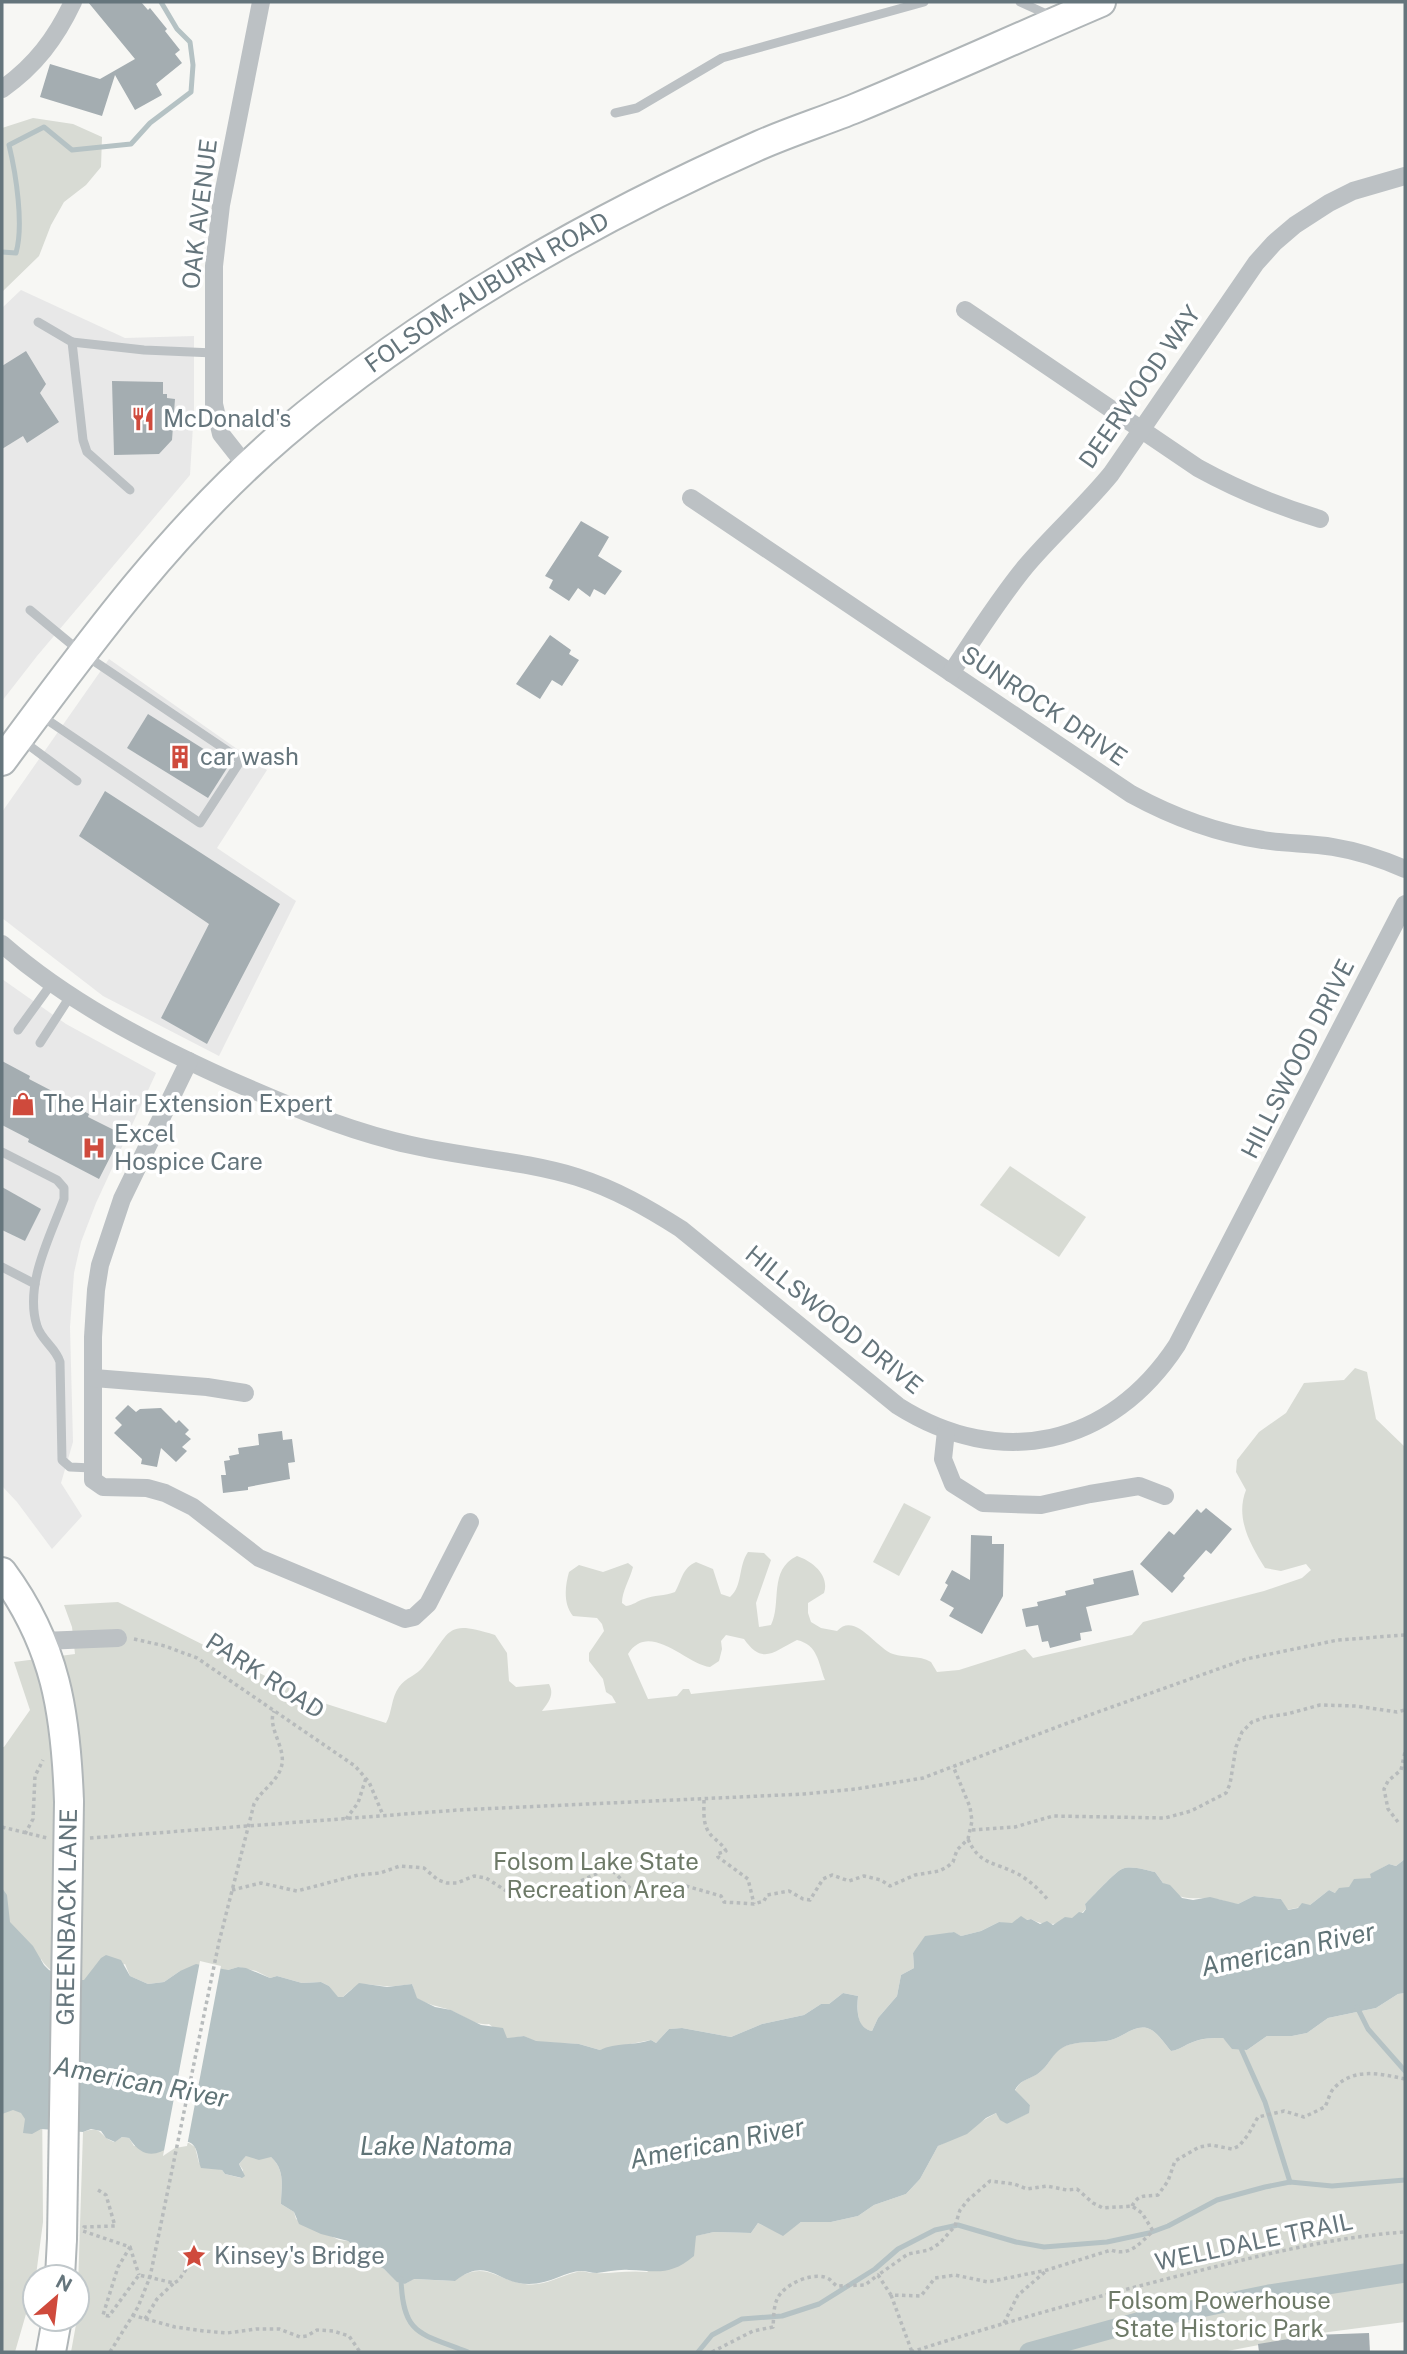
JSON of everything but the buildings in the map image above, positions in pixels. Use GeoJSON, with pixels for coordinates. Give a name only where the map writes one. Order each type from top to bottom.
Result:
{"type":"FeatureCollection","features":[{"type":"Feature","properties":{"kind":"main road","name":"FOLSOM-AUBURN ROAD"},"geometry":{"type":"LineString","coordinates":[[2,761],[82,653],[161,556],[247,467],[347,383],[439,318],[545,252],[703,172],[762,144],[855,108],[1101,2]]}},
{"type":"Feature","properties":{"kind":"main road","name":"GREENBACK LANE"},"geometry":{"type":"LineString","coordinates":[[2,1572],[42,1641],[55,1676],[63,1716],[69,1802],[61,2263]]}},
{"type":"Feature","properties":{"kind":"main road"},"geometry":{"type":"LineString","coordinates":[[51,2352],[54,2333]]}},
{"type":"Feature","properties":{"kind":"street"},"geometry":{"type":"LineString","coordinates":[[2,89],[34,62],[49,44],[73,2]]}},
{"type":"Feature","properties":{"kind":"street","name":"OAK AVENUE"},"geometry":{"type":"LineString","coordinates":[[247,467],[220,434],[215,404],[214,266],[221,205],[261,2]]}},
{"type":"Feature","properties":{"kind":"street","name":"DEERWOOD WAY"},"geometry":{"type":"LineString","coordinates":[[951,673],[999,601],[1026,567],[1111,474],[1256,263],[1274,243],[1295,225],[1329,203],[1366,187],[1405,176]]}},
{"type":"Feature","properties":{"kind":"street"},"geometry":{"type":"LineString","coordinates":[[965,310],[1198,468],[1279,507],[1320,519]]}},
{"type":"Feature","properties":{"kind":"street","name":"SUNROCK DRIVE"},"geometry":{"type":"LineString","coordinates":[[691,498],[1131,794],[1163,811],[1230,834],[1265,841],[1331,846],[1362,853],[1405,869]]}},
{"type":"Feature","properties":{"kind":"street","name":"HILLSWOOD DRIVE"},"geometry":{"type":"LineString","coordinates":[[2,944],[52,983],[107,1019],[189,1061],[282,1103],[394,1141],[540,1168],[614,1191],[681,1229],[898,1406],[921,1421],[972,1438],[1025,1442],[1051,1438],[1102,1419],[1144,1387],[1162,1367],[1177,1345],[1405,904]]}},
{"type":"Feature","properties":{"kind":"street"},"geometry":{"type":"LineString","coordinates":[[189,1061],[122,1199],[107,1240],[96,1290],[92,1478],[99,1485],[147,1488],[165,1493],[194,1507],[259,1558],[405,1619],[414,1617],[428,1604],[470,1522]]}},
{"type":"Feature","properties":{"kind":"street"},"geometry":{"type":"LineString","coordinates":[[94,1378],[207,1387],[245,1394]]}},
{"type":"Feature","properties":{"kind":"street"},"geometry":{"type":"LineString","coordinates":[[946,1431],[943,1459],[953,1484],[983,1503],[1041,1505],[1139,1486],[1165,1496]]}},
{"type":"Feature","properties":{"kind":"street"},"geometry":{"type":"LineString","coordinates":[[42,1641],[118,1638]]}},
{"type":"Feature","properties":{"kind":"lane"},"geometry":{"type":"LineString","coordinates":[[615,113],[637,108],[722,58],[924,2]]}},
{"type":"Feature","properties":{"kind":"lane"},"geometry":{"type":"LineString","coordinates":[[1020,2],[1058,20]]}},
{"type":"Feature","properties":{"kind":"lane"},"geometry":{"type":"LineString","coordinates":[[38,321],[72,342],[144,350],[214,353]]}},
{"type":"Feature","properties":{"kind":"lane"},"geometry":{"type":"LineString","coordinates":[[72,342],[83,440],[87,452],[130,490]]}},
{"type":"Feature","properties":{"kind":"lane"},"geometry":{"type":"LineString","coordinates":[[30,610],[82,653],[241,760],[200,823],[37,714]]}},
{"type":"Feature","properties":{"kind":"lane"},"geometry":{"type":"LineString","coordinates":[[19,738],[77,781]]}},
{"type":"Feature","properties":{"kind":"lane"},"geometry":{"type":"LineString","coordinates":[[18,1030],[52,983]]}},
{"type":"Feature","properties":{"kind":"lane"},"geometry":{"type":"LineString","coordinates":[[40,1042],[71,995]]}},
{"type":"Feature","properties":{"kind":"lane"},"geometry":{"type":"LineString","coordinates":[[2,1152],[57,1180],[64,1188],[64,1199],[43,1256],[36,1284],[36,1325],[60,1362],[62,1460],[70,1467],[92,1468]]}},
{"type":"Feature","properties":{"kind":"lane"},"geometry":{"type":"LineString","coordinates":[[2,1267],[36,1284]]}},
{"type":"Feature","properties":{"kind":"path"},"geometry":{"type":"LineString","coordinates":[[88,1838],[384,1816],[704,1800],[856,1789],[923,1778],[1246,1659],[1338,1640],[1405,1635]]}},
{"type":"Feature","properties":{"kind":"path","name":"PARK ROAD"},"geometry":{"type":"LineString","coordinates":[[118,1638],[165,1646],[197,1658],[355,1766],[376,1794],[384,1816]]}},
{"type":"Feature","properties":{"kind":"path"},"geometry":{"type":"LineString","coordinates":[[972,1830],[1015,1827],[1053,1816],[1165,1818],[1191,1811],[1226,1793],[1236,1747],[1242,1732],[1252,1722],[1320,1705],[1356,1706],[1397,1712],[1405,1710]]}},
{"type":"Feature","properties":{"kind":"path"},"geometry":{"type":"LineString","coordinates":[[110,2352],[150,2277],[232,1890],[255,1801],[274,1780],[282,1765],[282,1751],[272,1720],[274,1711]]}},
{"type":"Feature","properties":{"kind":"path"},"geometry":{"type":"LineString","coordinates":[[1398,1822],[1388,1809],[1384,1789],[1388,1781],[1401,1770],[1405,1752]]}},
{"type":"Feature","properties":{"kind":"path"},"geometry":{"type":"LineString","coordinates":[[25,1834],[35,1811],[35,1776],[43,1758]]}},
{"type":"Feature","properties":{"kind":"path"},"geometry":{"type":"LineString","coordinates":[[232,1890],[261,1883],[297,1891],[400,1866],[424,1868],[438,1880],[447,1883],[457,1883],[474,1875],[486,1878],[508,1892],[535,1894],[547,1899],[569,1891],[581,1881],[606,1869],[612,1870],[639,1894],[668,1884],[679,1884],[721,1896],[724,1902],[754,1904],[764,1901],[767,1895],[789,1891],[810,1900],[824,1879],[832,1875],[849,1881],[864,1876],[881,1880],[890,1886],[915,1875],[939,1871],[953,1862],[957,1850],[968,1839],[972,1830],[970,1807],[953,1766]]}},
{"type":"Feature","properties":{"kind":"path"},"geometry":{"type":"LineString","coordinates":[[346,1819],[358,1803],[366,1778]]}},
{"type":"Feature","properties":{"kind":"path"},"geometry":{"type":"LineString","coordinates":[[704,1800],[705,1827],[712,1837],[722,1843],[726,1851],[718,1854],[718,1857],[748,1879],[754,1904]]}},
{"type":"Feature","properties":{"kind":"path"},"geometry":{"type":"LineString","coordinates":[[968,1839],[974,1854],[1023,1877],[1048,1900]]}},
{"type":"Feature","properties":{"kind":"path"},"geometry":{"type":"LineString","coordinates":[[1132,2206],[1136,2199],[1142,2196],[1158,2194],[1168,2181],[1175,2161],[1199,2147],[1239,2146],[1258,2117],[1284,2111],[1304,2117],[1325,2108],[1333,2088],[1350,2077],[1369,2072],[1405,2079]]}},
{"type":"Feature","properties":{"kind":"path"},"geometry":{"type":"LineString","coordinates":[[712,2352],[753,2331],[773,2326],[775,2304],[782,2292],[799,2281],[816,2276],[827,2277],[837,2286],[865,2285],[908,2254],[929,2250],[940,2243],[955,2226],[968,2200],[990,2181],[1014,2184],[1027,2189],[1047,2186],[1077,2189],[1103,2208],[1132,2206],[1142,2213],[1153,2231],[1131,2251],[1111,2250],[1047,2270],[988,2282],[955,2275],[935,2278],[921,2296],[891,2295]]}},
{"type":"Feature","properties":{"kind":"path"},"geometry":{"type":"LineString","coordinates":[[98,2190],[106,2194],[115,2226],[84,2227],[83,2231],[130,2247]]}},
{"type":"Feature","properties":{"kind":"path","name":"WELLDALE TRAIL"},"geometry":{"type":"LineString","coordinates":[[911,2352],[1104,2294],[1240,2260],[1368,2235],[1405,2232]]}},
{"type":"Feature","properties":{"kind":"path"},"geometry":{"type":"LineString","coordinates":[[130,2247],[118,2267],[103,2315],[109,2316],[139,2275]]}},
{"type":"Feature","properties":{"kind":"path"},"geometry":{"type":"LineString","coordinates":[[130,2247],[139,2275]]}},
{"type":"Feature","properties":{"kind":"path"},"geometry":{"type":"LineString","coordinates":[[145,2319],[158,2298],[179,2280],[192,2260]]}},
{"type":"Feature","properties":{"kind":"path"},"geometry":{"type":"LineString","coordinates":[[1004,2323],[1018,2295],[1047,2270]]}},
{"type":"Feature","properties":{"kind":"path"},"geometry":{"type":"LineString","coordinates":[[139,2275],[174,2283]]}},
{"type":"Feature","properties":{"kind":"path"},"geometry":{"type":"LineString","coordinates":[[878,2275],[891,2295],[911,2352]]}},
{"type":"Feature","properties":{"kind":"path"},"geometry":{"type":"LineString","coordinates":[[132,2315],[175,2327],[227,2333],[279,2329],[300,2337],[317,2330],[333,2331],[349,2336],[360,2352]]}},
{"type":"Feature","properties":{"kind":"shaded area"},"geometry":{"type":"Polygon","coordinates":[[[21,290],[125,338],[194,336],[194,409],[190,475],[2,701],[2,308],[21,290]]]}},
{"type":"Feature","properties":{"kind":"shaded area"},"geometry":{"type":"Polygon","coordinates":[[[109,659],[267,770],[217,848],[296,901],[219,1056],[103,996],[2,918],[2,812],[109,659]]]}},
{"type":"Feature","properties":{"kind":"shaded area"},"geometry":{"type":"Polygon","coordinates":[[[2,979],[66,1024],[156,1073],[96,1203],[81,1242],[74,1273],[70,1327],[73,1442],[61,1483],[82,1516],[52,1549],[2,1486],[2,979]]]}},
{"type":"Feature","properties":{"kind":"green space"},"geometry":{"type":"Polygon","coordinates":[[[33,118],[73,124],[102,137],[101,167],[86,185],[64,202],[51,225],[39,256],[2,292],[2,128],[33,118]]]}},
{"type":"Feature","properties":{"kind":"green space"},"geometry":{"type":"Polygon","coordinates":[[[1010,1166],[1086,1217],[1059,1257],[980,1205],[1010,1166]]]}},
{"type":"Feature","properties":{"kind":"green space","name":"Folsom Lake State Recreation Area"},"geometry":{"type":"Polygon","coordinates":[[[1355,1368],[1367,1372],[1376,1419],[1405,1447],[1405,1859],[1396,1866],[1389,1864],[1371,1874],[1371,1878],[1335,1893],[1329,1890],[1310,1905],[1287,1910],[1281,1899],[1254,1896],[1238,1904],[1217,1899],[1182,1897],[1169,1889],[1155,1872],[1126,1868],[1115,1874],[1085,1904],[1086,1909],[1081,1914],[1067,1921],[1052,1924],[1031,1919],[1008,1924],[999,1922],[981,1931],[961,1936],[953,1932],[936,1937],[922,1945],[913,1953],[914,1968],[901,1975],[897,1996],[878,2018],[872,2031],[860,2022],[858,1996],[843,1993],[829,2004],[821,2004],[804,2015],[762,2024],[731,2037],[682,2028],[669,2029],[656,2043],[651,2040],[600,2050],[579,2044],[536,2042],[524,2036],[507,2039],[489,2024],[474,2022],[416,1998],[412,1984],[362,1985],[343,1997],[337,1997],[329,1986],[321,1982],[302,1983],[277,1976],[270,1978],[238,1967],[228,1970],[180,1971],[164,1982],[148,1984],[130,1976],[125,1964],[90,1975],[84,1981],[60,1975],[49,1969],[41,1959],[43,2222],[38,2263],[21,2263],[21,2331],[15,2352],[2,2352],[2,1747],[30,1710],[14,1662],[75,1654],[72,1627],[64,1605],[118,1602],[311,1699],[386,1723],[394,1696],[404,1681],[420,1670],[445,1637],[457,1629],[466,1628],[495,1635],[507,1653],[509,1681],[516,1687],[549,1684],[551,1695],[542,1711],[616,1703],[606,1692],[603,1679],[589,1661],[589,1653],[604,1631],[602,1624],[597,1618],[573,1616],[566,1600],[569,1572],[579,1565],[603,1572],[628,1563],[633,1567],[622,1598],[622,1603],[626,1606],[675,1592],[685,1571],[696,1562],[713,1569],[721,1594],[730,1597],[737,1587],[748,1552],[764,1553],[771,1560],[756,1603],[759,1627],[771,1625],[782,1570],[797,1556],[814,1565],[824,1580],[824,1593],[808,1603],[811,1622],[821,1628],[837,1631],[851,1625],[893,1654],[931,1662],[937,1672],[959,1670],[1025,1649],[1033,1658],[1132,1635],[1143,1622],[1264,1591],[1302,1578],[1311,1570],[1306,1564],[1281,1571],[1265,1568],[1254,1550],[1243,1521],[1246,1490],[1236,1472],[1237,1460],[1259,1432],[1286,1413],[1304,1383],[1344,1380],[1355,1368]],[[726,1635],[721,1641],[719,1661],[710,1667],[657,1642],[646,1641],[628,1654],[648,1699],[677,1696],[683,1689],[689,1689],[691,1694],[825,1680],[816,1655],[804,1642],[797,1640],[769,1654],[757,1652],[744,1639],[726,1635]]]}},
{"type":"Feature","properties":{"kind":"green space"},"geometry":{"type":"Polygon","coordinates":[[[904,1503],[931,1517],[899,1576],[873,1562],[904,1503]]]}},
{"type":"Feature","properties":{"kind":"green space","name":"Folsom Powerhouse State Historic Park"},"geometry":{"type":"Polygon","coordinates":[[[1405,1993],[1405,2322],[1321,2333],[1222,2352],[71,2352],[74,2333],[91,2333],[91,2263],[79,2263],[83,2132],[89,2130],[98,2131],[114,2142],[122,2137],[129,2138],[134,2146],[189,2143],[195,2147],[199,2163],[241,2178],[243,2170],[239,2164],[246,2156],[271,2157],[281,2173],[281,2204],[294,2212],[296,2219],[339,2240],[348,2241],[360,2257],[384,2269],[398,2282],[405,2284],[413,2279],[454,2281],[473,2271],[481,2271],[532,2285],[579,2271],[647,2272],[695,2236],[714,2232],[751,2233],[758,2223],[783,2235],[801,2222],[831,2222],[858,2216],[874,2205],[906,2194],[920,2179],[938,2146],[996,2113],[1007,2124],[1028,2113],[1030,2105],[1015,2091],[1017,2087],[1040,2072],[1062,2047],[1111,2040],[1133,2030],[1147,2028],[1171,2051],[1200,2040],[1219,2038],[1247,2050],[1267,2036],[1307,2033],[1328,2018],[1376,2008],[1398,1994],[1405,1993]]]}},
{"type":"Feature","properties":{"kind":"water","name":"Lake Natoma"},"geometry":{"type":"Polygon","coordinates":[[[1405,1859],[1405,1993],[1398,1994],[1376,2008],[1328,2018],[1307,2033],[1267,2036],[1247,2050],[1232,2049],[1223,2038],[1207,2038],[1171,2051],[1147,2028],[1133,2030],[1111,2040],[1063,2047],[1043,2070],[1020,2083],[1015,2090],[1030,2105],[1029,2113],[1007,2124],[1000,2120],[996,2113],[967,2134],[938,2146],[920,2179],[906,2194],[874,2205],[858,2216],[831,2222],[801,2222],[783,2236],[758,2223],[751,2233],[714,2232],[696,2236],[694,2256],[678,2267],[663,2271],[581,2271],[529,2284],[476,2270],[455,2281],[414,2279],[405,2284],[397,2282],[384,2269],[360,2257],[348,2241],[321,2234],[299,2224],[294,2212],[281,2204],[281,2173],[271,2157],[259,2160],[246,2156],[239,2164],[245,2176],[242,2178],[225,2174],[222,2170],[201,2168],[194,2146],[188,2142],[181,2142],[157,2153],[148,2153],[139,2149],[129,2138],[122,2137],[115,2142],[106,2138],[101,2131],[91,2129],[83,2132],[41,2129],[32,2134],[23,2133],[25,2119],[21,2113],[13,2110],[2,2114],[2,1888],[7,1895],[10,1922],[33,1946],[49,1970],[70,1980],[84,1980],[106,1955],[121,1960],[130,1976],[148,1984],[164,1982],[196,1964],[228,1970],[246,1968],[270,1978],[277,1976],[302,1983],[321,1982],[329,1986],[338,1997],[343,1997],[359,1983],[387,1987],[412,1984],[417,1998],[435,2007],[451,2010],[481,2025],[503,2028],[507,2038],[524,2036],[536,2041],[579,2044],[600,2050],[651,2040],[656,2043],[669,2029],[682,2028],[731,2037],[762,2024],[804,2015],[821,2004],[829,2004],[843,1993],[858,1996],[860,2022],[872,2031],[878,2018],[897,1996],[901,1975],[914,1968],[913,1953],[925,1936],[954,1932],[961,1936],[981,1931],[999,1922],[1012,1923],[1021,1916],[1040,1924],[1047,1921],[1053,1925],[1065,1917],[1072,1918],[1079,1912],[1083,1913],[1085,1904],[1115,1874],[1126,1868],[1155,1872],[1163,1883],[1170,1885],[1182,1898],[1193,1900],[1210,1897],[1238,1904],[1254,1896],[1281,1899],[1288,1910],[1298,1908],[1302,1903],[1310,1905],[1329,1890],[1335,1893],[1339,1888],[1349,1887],[1354,1879],[1371,1878],[1370,1874],[1389,1864],[1396,1866],[1405,1859]]]}},
{"type":"Feature","properties":{"kind":"pier"},"geometry":{"type":"Polygon","coordinates":[[[200,1961],[221,1966],[187,2146],[175,2148],[163,2156],[200,1961]]]}},
{"type":"Feature","properties":{"kind":"waterway"},"geometry":{"type":"LineString","coordinates":[[2,252],[16,253],[19,228],[16,185],[9,145],[44,127],[72,150],[131,144],[150,123],[191,92],[193,65],[190,42],[177,29],[161,2]]}},
{"type":"Feature","properties":{"kind":"waterway"},"geometry":{"type":"LineString","coordinates":[[1357,2007],[1368,2029],[1405,2071]]}},
{"type":"Feature","properties":{"kind":"waterway"},"geometry":{"type":"LineString","coordinates":[[1239,2044],[1265,2102],[1290,2182]]}},
{"type":"Feature","properties":{"kind":"waterway"},"geometry":{"type":"LineString","coordinates":[[698,2352],[712,2335],[742,2319],[782,2316],[819,2304],[875,2269],[898,2249],[935,2230],[958,2225],[1044,2247],[1107,2242],[1149,2233],[1217,2200],[1265,2187],[1290,2182],[1332,2186],[1405,2180]]}},
{"type":"Feature","properties":{"kind":"waterway"},"geometry":{"type":"LineString","coordinates":[[1029,2352],[1152,2318],[1269,2294],[1405,2273]]}},
{"type":"Feature","properties":{"kind":"waterway"},"geometry":{"type":"LineString","coordinates":[[401,2279],[406,2312],[417,2330],[468,2352]]}},
{"type":"Feature","properties":{"kind":"place","name":"McDonald's"},"geometry":{"type":"Point","coordinates":[143,419]}},
{"type":"Feature","properties":{"kind":"place","name":"car wash"},"geometry":{"type":"Point","coordinates":[180,757]}},
{"type":"Feature","properties":{"kind":"place","name":"The Hair Extension Expert"},"geometry":{"type":"Point","coordinates":[23,1104]}},
{"type":"Feature","properties":{"kind":"place","name":"Excel Hospice Care"},"geometry":{"type":"Point","coordinates":[94,1148]}},
{"type":"Feature","properties":{"kind":"place","name":"Kinsey's Bridge"},"geometry":{"type":"Point","coordinates":[194,2256]}},
{"type":"Feature","properties":{"kind":"water label","name":"American River"},"geometry":{"type":"Point","coordinates":[1288,1949]}},
{"type":"Feature","properties":{"kind":"water label","name":"American River"},"geometry":{"type":"Point","coordinates":[141,2082]}},
{"type":"Feature","properties":{"kind":"water label","name":"American River"},"geometry":{"type":"Point","coordinates":[717,2143]}}]}
